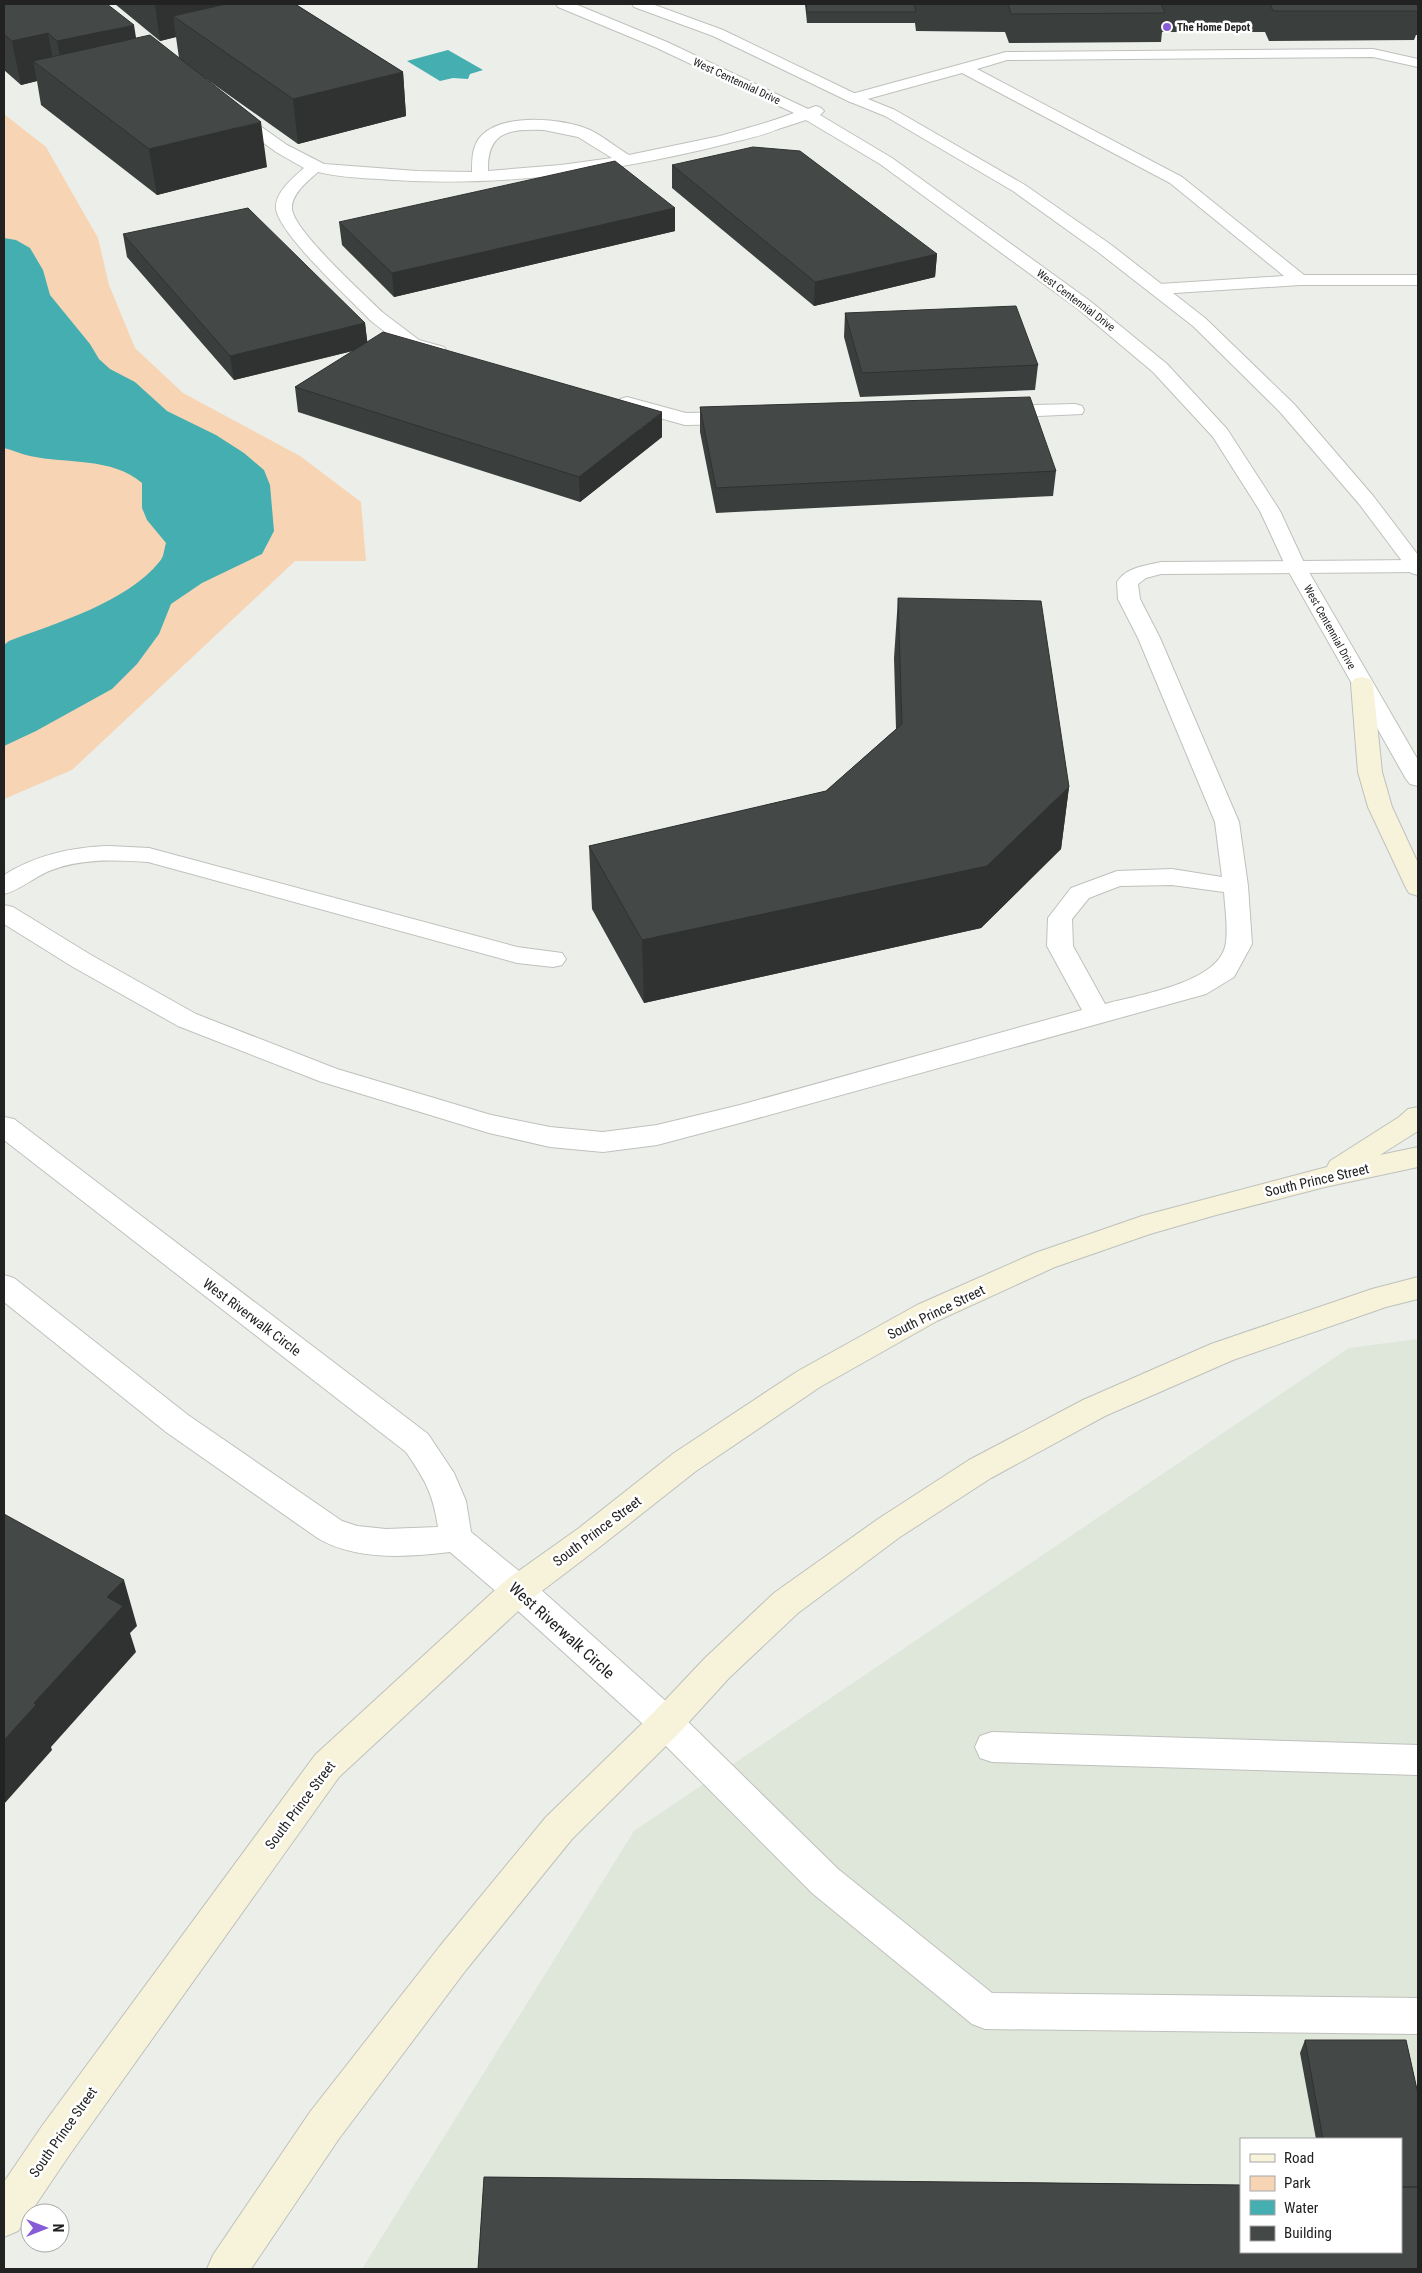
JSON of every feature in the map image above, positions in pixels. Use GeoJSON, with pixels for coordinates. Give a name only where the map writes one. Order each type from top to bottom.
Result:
{"type":"FeatureCollection","features":[{"type":"Feature","properties":{"kind":"street","name":"West Centennial Drive"},"geometry":{"type":"LineString","coordinates":[[563,4],[662,45],[807,114],[894,166],[1084,305],[1160,368],[1220,433],[1270,511],[1296,567],[1418,779]]}},
{"type":"Feature","properties":{"kind":"street"},"geometry":{"type":"LineString","coordinates":[[639,4],[718,33],[853,98],[890,113],[1019,188],[1160,289],[1211,333],[1287,408],[1367,500],[1418,567]]}},
{"type":"Feature","properties":{"kind":"street"},"geometry":{"type":"LineString","coordinates":[[215,101],[294,156],[315,166],[338,170],[420,177],[480,176],[543,173],[627,161],[738,138],[853,98],[1006,56],[1373,53],[1418,62]]}},
{"type":"Feature","properties":{"kind":"street"},"geometry":{"type":"LineString","coordinates":[[964,68],[1176,180],[1300,280]]}},
{"type":"Feature","properties":{"kind":"street"},"geometry":{"type":"LineString","coordinates":[[480,176],[480,151],[487,139],[502,130],[534,125],[554,125],[579,131],[627,161]]}},
{"type":"Feature","properties":{"kind":"street"},"geometry":{"type":"LineString","coordinates":[[315,166],[298,181],[291,191],[284,208],[286,218],[313,251],[376,316],[413,344],[458,357]]}},
{"type":"Feature","properties":{"kind":"street"},"geometry":{"type":"LineString","coordinates":[[1160,289],[1300,280],[1418,280]]}},
{"type":"Feature","properties":{"kind":"street"},"geometry":{"type":"LineString","coordinates":[[612,400],[685,419],[752,418]]}},
{"type":"Feature","properties":{"kind":"street"},"geometry":{"type":"LineString","coordinates":[[977,413],[1076,410]]}},
{"type":"Feature","properties":{"kind":"street"},"geometry":{"type":"LineString","coordinates":[[4,913],[82,961],[187,1020],[328,1075],[489,1124],[550,1136],[603,1142],[658,1135],[1197,988],[1225,972],[1239,944],[1236,886],[1228,822],[1149,638],[1129,599],[1127,582],[1139,573],[1161,568],[1418,567]]}},
{"type":"Feature","properties":{"kind":"street"},"geometry":{"type":"LineString","coordinates":[[1362,684],[1370,772],[1380,807],[1418,888]]}},
{"type":"Feature","properties":{"kind":"street"},"geometry":{"type":"LineString","coordinates":[[4,886],[17,877],[48,862],[78,854],[112,852],[149,856],[517,955],[553,960]]}},
{"type":"Feature","properties":{"kind":"street"},"geometry":{"type":"LineString","coordinates":[[1097,1014],[1060,946],[1060,918],[1080,893],[1117,879],[1172,877],[1236,886]]}},
{"type":"Feature","properties":{"kind":"street"},"geometry":{"type":"LineString","coordinates":[[1324,1177],[1409,1124],[1418,1116]]}},
{"type":"Feature","properties":{"kind":"street","name":"West Riverwalk Circle"},"geometry":{"type":"LineString","coordinates":[[4,1126],[417,1444],[438,1473],[450,1501],[456,1538],[518,1590],[666,1723],[825,1881],[984,2011],[1418,2016]]}},
{"type":"Feature","properties":{"kind":"street","name":"South Prince Street"},"geometry":{"type":"LineString","coordinates":[[4,2218],[75,2114],[327,1766],[518,1590],[693,1457],[809,1379],[928,1313],[1045,1260],[1142,1226],[1216,1205],[1324,1177],[1418,1157]]}},
{"type":"Feature","properties":{"kind":"street"},"geometry":{"type":"LineString","coordinates":[[4,1286],[174,1421],[258,1482],[342,1536],[382,1542],[417,1543],[456,1538]]}},
{"type":"Feature","properties":{"kind":"street"},"geometry":{"type":"LineString","coordinates":[[227,2269],[324,2126],[453,1958],[558,1828],[666,1723],[716,1668],[786,1602],[889,1528],[980,1469],[1094,1408],[1222,1352],[1382,1297],[1418,1288]]}},
{"type":"Feature","properties":{"kind":"street"},"geometry":{"type":"LineString","coordinates":[[992,1747],[1418,1760]]}},
{"type":"Feature","properties":{"kind":"shaded area"},"geometry":{"type":"Polygon","coordinates":[[[1418,1339],[1418,2269],[362,2269],[634,1831],[1349,1348],[1418,1339]]]}},
{"type":"Feature","properties":{"kind":"green space"},"geometry":{"type":"Polygon","coordinates":[[[4,114],[46,147],[98,238],[109,285],[135,348],[183,393],[300,456],[361,502],[366,561],[295,561],[72,770],[4,799],[4,114]]]}},
{"type":"Feature","properties":{"kind":"water"},"geometry":{"type":"Polygon","coordinates":[[[448,50],[483,70],[470,74],[468,79],[453,78],[440,81],[407,61],[448,50]]]}},
{"type":"Feature","properties":{"kind":"water"},"geometry":{"type":"Polygon","coordinates":[[[4,238],[16,240],[30,248],[43,270],[50,295],[90,344],[99,359],[110,369],[135,382],[167,411],[216,435],[244,453],[264,470],[270,485],[274,531],[262,554],[202,583],[171,604],[159,634],[137,664],[112,689],[36,731],[4,746],[4,645],[9,641],[69,619],[111,600],[130,588],[160,561],[166,543],[147,520],[142,508],[142,483],[130,475],[103,465],[30,456],[4,448],[4,238]]]}},
{"type":"Feature","properties":{"kind":"building"},"geometry":{"type":"Polygon","coordinates":[[[4,4],[107,4],[134,25],[57,41],[48,33],[12,41],[4,34],[4,4]]]}},
{"type":"Feature","properties":{"kind":"building"},"geometry":{"type":"Polygon","coordinates":[[[226,4],[295,4],[403,72],[293,99],[173,16],[226,4]]]}},
{"type":"Feature","properties":{"kind":"building"},"geometry":{"type":"Polygon","coordinates":[[[806,4],[914,4],[916,12],[807,12],[806,4]]]}},
{"type":"Feature","properties":{"kind":"building"},"geometry":{"type":"Polygon","coordinates":[[[1008,4],[1161,4],[1165,13],[1011,14],[1008,4]]]}},
{"type":"Feature","properties":{"kind":"building"},"geometry":{"type":"Polygon","coordinates":[[[1270,4],[1418,4],[1418,11],[1273,11],[1270,4]]]}},
{"type":"Feature","properties":{"kind":"building"},"geometry":{"type":"Polygon","coordinates":[[[150,35],[261,122],[149,149],[33,61],[150,35]]]}},
{"type":"Feature","properties":{"kind":"building"},"geometry":{"type":"Polygon","coordinates":[[[753,147],[800,151],[937,254],[815,282],[672,165],[753,147]]]}},
{"type":"Feature","properties":{"kind":"building"},"geometry":{"type":"Polygon","coordinates":[[[615,161],[675,208],[392,273],[339,222],[615,161]]]}},
{"type":"Feature","properties":{"kind":"building"},"geometry":{"type":"Polygon","coordinates":[[[248,208],[365,323],[230,356],[123,234],[248,208]]]}},
{"type":"Feature","properties":{"kind":"building"},"geometry":{"type":"Polygon","coordinates":[[[1016,306],[1038,365],[862,373],[845,313],[1016,306]]]}},
{"type":"Feature","properties":{"kind":"building"},"geometry":{"type":"Polygon","coordinates":[[[383,332],[662,412],[579,477],[295,387],[383,332]]]}},
{"type":"Feature","properties":{"kind":"building"},"geometry":{"type":"Polygon","coordinates":[[[1030,397],[1056,471],[716,488],[700,407],[1030,397]]]}},
{"type":"Feature","properties":{"kind":"building"},"geometry":{"type":"Polygon","coordinates":[[[898,598],[1041,601],[1069,787],[987,866],[642,940],[589,846],[826,791],[902,724],[898,598]]]}},
{"type":"Feature","properties":{"kind":"building"},"geometry":{"type":"Polygon","coordinates":[[[4,1514],[124,1580],[107,1597],[123,1606],[34,1703],[36,1705],[4,1740],[4,1514]]]}},
{"type":"Feature","properties":{"kind":"building"},"geometry":{"type":"Polygon","coordinates":[[[1305,2040],[1406,2040],[1418,2094],[1418,2187],[1402,2187],[1402,2138],[1323,2138],[1305,2040]]]}},
{"type":"Feature","properties":{"kind":"building"},"geometry":{"type":"Polygon","coordinates":[[[484,2177],[1240,2185],[1240,2253],[1402,2253],[1402,2187],[1418,2187],[1418,2269],[478,2269],[484,2177]]]}},
{"type":"Feature","properties":{"kind":"place","name":"The Home Depot"},"geometry":{"type":"Point","coordinates":[1167,27]}}]}
